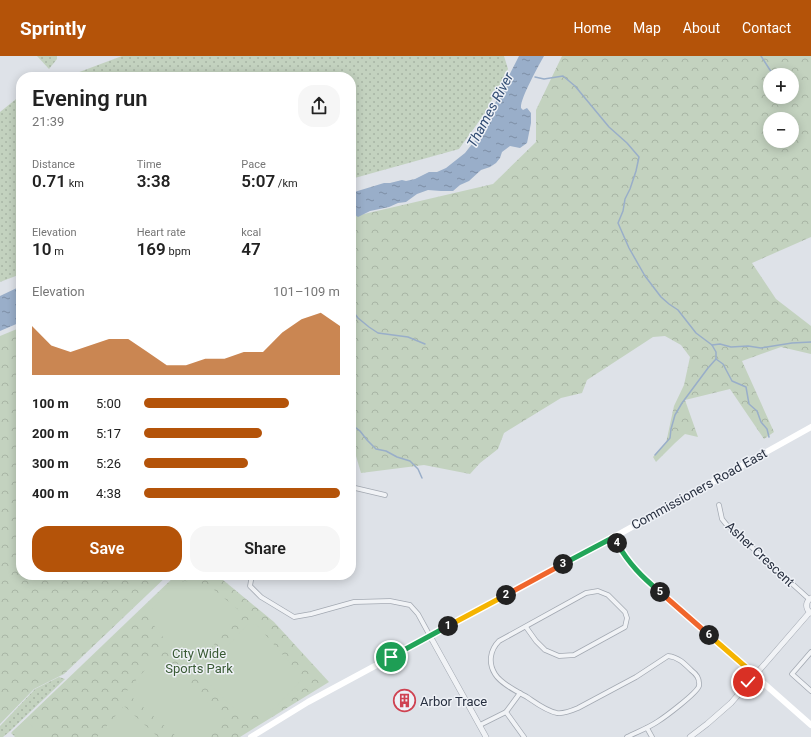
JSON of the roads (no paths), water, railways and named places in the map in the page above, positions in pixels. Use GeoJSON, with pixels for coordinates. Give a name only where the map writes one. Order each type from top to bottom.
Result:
{"type":"FeatureCollection","features":[{"type":"Feature","properties":{"kind":"main road","name":"Commissioners Road East"},"geometry":{"type":"LineString","coordinates":[[251,737],[308,702],[614,537],[811,427]]}},
{"type":"Feature","properties":{"kind":"main road"},"geometry":{"type":"LineString","coordinates":[[614,537],[624,555],[643,577],[811,725]]}},
{"type":"Feature","properties":{"kind":"street"},"geometry":{"type":"LineString","coordinates":[[356,488],[385,495]]}},
{"type":"Feature","properties":{"kind":"street","name":"Asher Crescent"},"geometry":{"type":"LineString","coordinates":[[719,505],[722,518],[726,524],[810,599]]}},
{"type":"Feature","properties":{"kind":"street"},"geometry":{"type":"LineString","coordinates":[[251,580],[250,586],[261,597],[294,617],[311,614],[354,602],[390,601],[410,605],[418,614],[486,737]]}},
{"type":"Feature","properties":{"kind":"street"},"geometry":{"type":"LineString","coordinates":[[526,626],[536,641],[545,650],[558,656],[574,655],[625,627],[627,618],[625,612],[608,595],[598,591],[586,593],[526,626],[499,641],[494,646],[490,657],[495,675],[504,683],[520,693],[547,709],[557,713],[572,711],[636,677],[668,656],[673,656],[680,660],[697,676],[699,682],[698,689],[686,700],[657,722],[627,737]]}},
{"type":"Feature","properties":{"kind":"street"},"geometry":{"type":"LineString","coordinates":[[690,737],[730,703],[810,613],[806,606],[810,599]]}},
{"type":"Feature","properties":{"kind":"street"},"geometry":{"type":"LineString","coordinates":[[811,652],[792,674],[811,691]]}},
{"type":"Feature","properties":{"kind":"street"},"geometry":{"type":"LineString","coordinates":[[480,725],[506,712],[520,693]]}},
{"type":"Feature","properties":{"kind":"street"},"geometry":{"type":"LineString","coordinates":[[506,712],[524,737]]}},
{"type":"Feature","properties":{"kind":"street"},"geometry":{"type":"LineString","coordinates":[[647,728],[652,737]]}},
{"type":"Feature","properties":{"kind":"water"},"geometry":{"type":"Polygon","coordinates":[[[519,56],[544,56],[521,104],[521,108],[523,110],[527,108],[531,113],[531,123],[527,143],[520,148],[510,146],[502,152],[496,163],[481,170],[469,181],[460,185],[453,191],[428,190],[417,194],[406,202],[370,211],[358,217],[356,216],[356,191],[384,183],[415,179],[429,172],[437,172],[446,168],[465,153],[486,123],[519,56]]]}},
{"type":"Feature","properties":{"kind":"water"},"geometry":{"type":"Polygon","coordinates":[[[16,288],[16,324],[0,331],[0,296],[16,288]]]}},
{"type":"Feature","properties":{"kind":"waterway"},"geometry":{"type":"LineString","coordinates":[[761,56],[769,68]]}},
{"type":"Feature","properties":{"kind":"waterway"},"geometry":{"type":"LineString","coordinates":[[535,77],[544,79],[563,76],[575,86],[609,127],[627,143],[639,157],[636,171],[625,199],[623,211],[618,223],[629,248],[645,276],[661,297],[678,310],[696,333],[712,345],[716,352],[716,359],[682,403],[675,415],[670,438],[655,455]]}},
{"type":"Feature","properties":{"kind":"waterway"},"geometry":{"type":"LineString","coordinates":[[356,315],[378,333],[408,337],[425,344]]}},
{"type":"Feature","properties":{"kind":"waterway"},"geometry":{"type":"LineString","coordinates":[[712,345],[720,344],[731,347],[748,346],[761,348],[792,343],[811,342]]}},
{"type":"Feature","properties":{"kind":"waterway"},"geometry":{"type":"LineString","coordinates":[[716,359],[723,364],[732,381],[746,387],[749,404],[757,411],[761,422],[767,429],[769,437]]}},
{"type":"Feature","properties":{"kind":"waterway"},"geometry":{"type":"LineString","coordinates":[[356,428],[376,449],[386,451],[397,457],[410,461],[418,469],[422,478]]}},
{"type":"Feature","properties":{"kind":"place","name":"Arbor Trace"},"geometry":{"type":"Point","coordinates":[404,701]}},
{"type":"Feature","properties":{"kind":"water label","name":"Thames River"},"geometry":{"type":"Point","coordinates":[490,110]}},
{"type":"Feature","properties":{"kind":"park label","name":"City Wide Sports Park"},"geometry":{"type":"Point","coordinates":[199,660]}}]}
